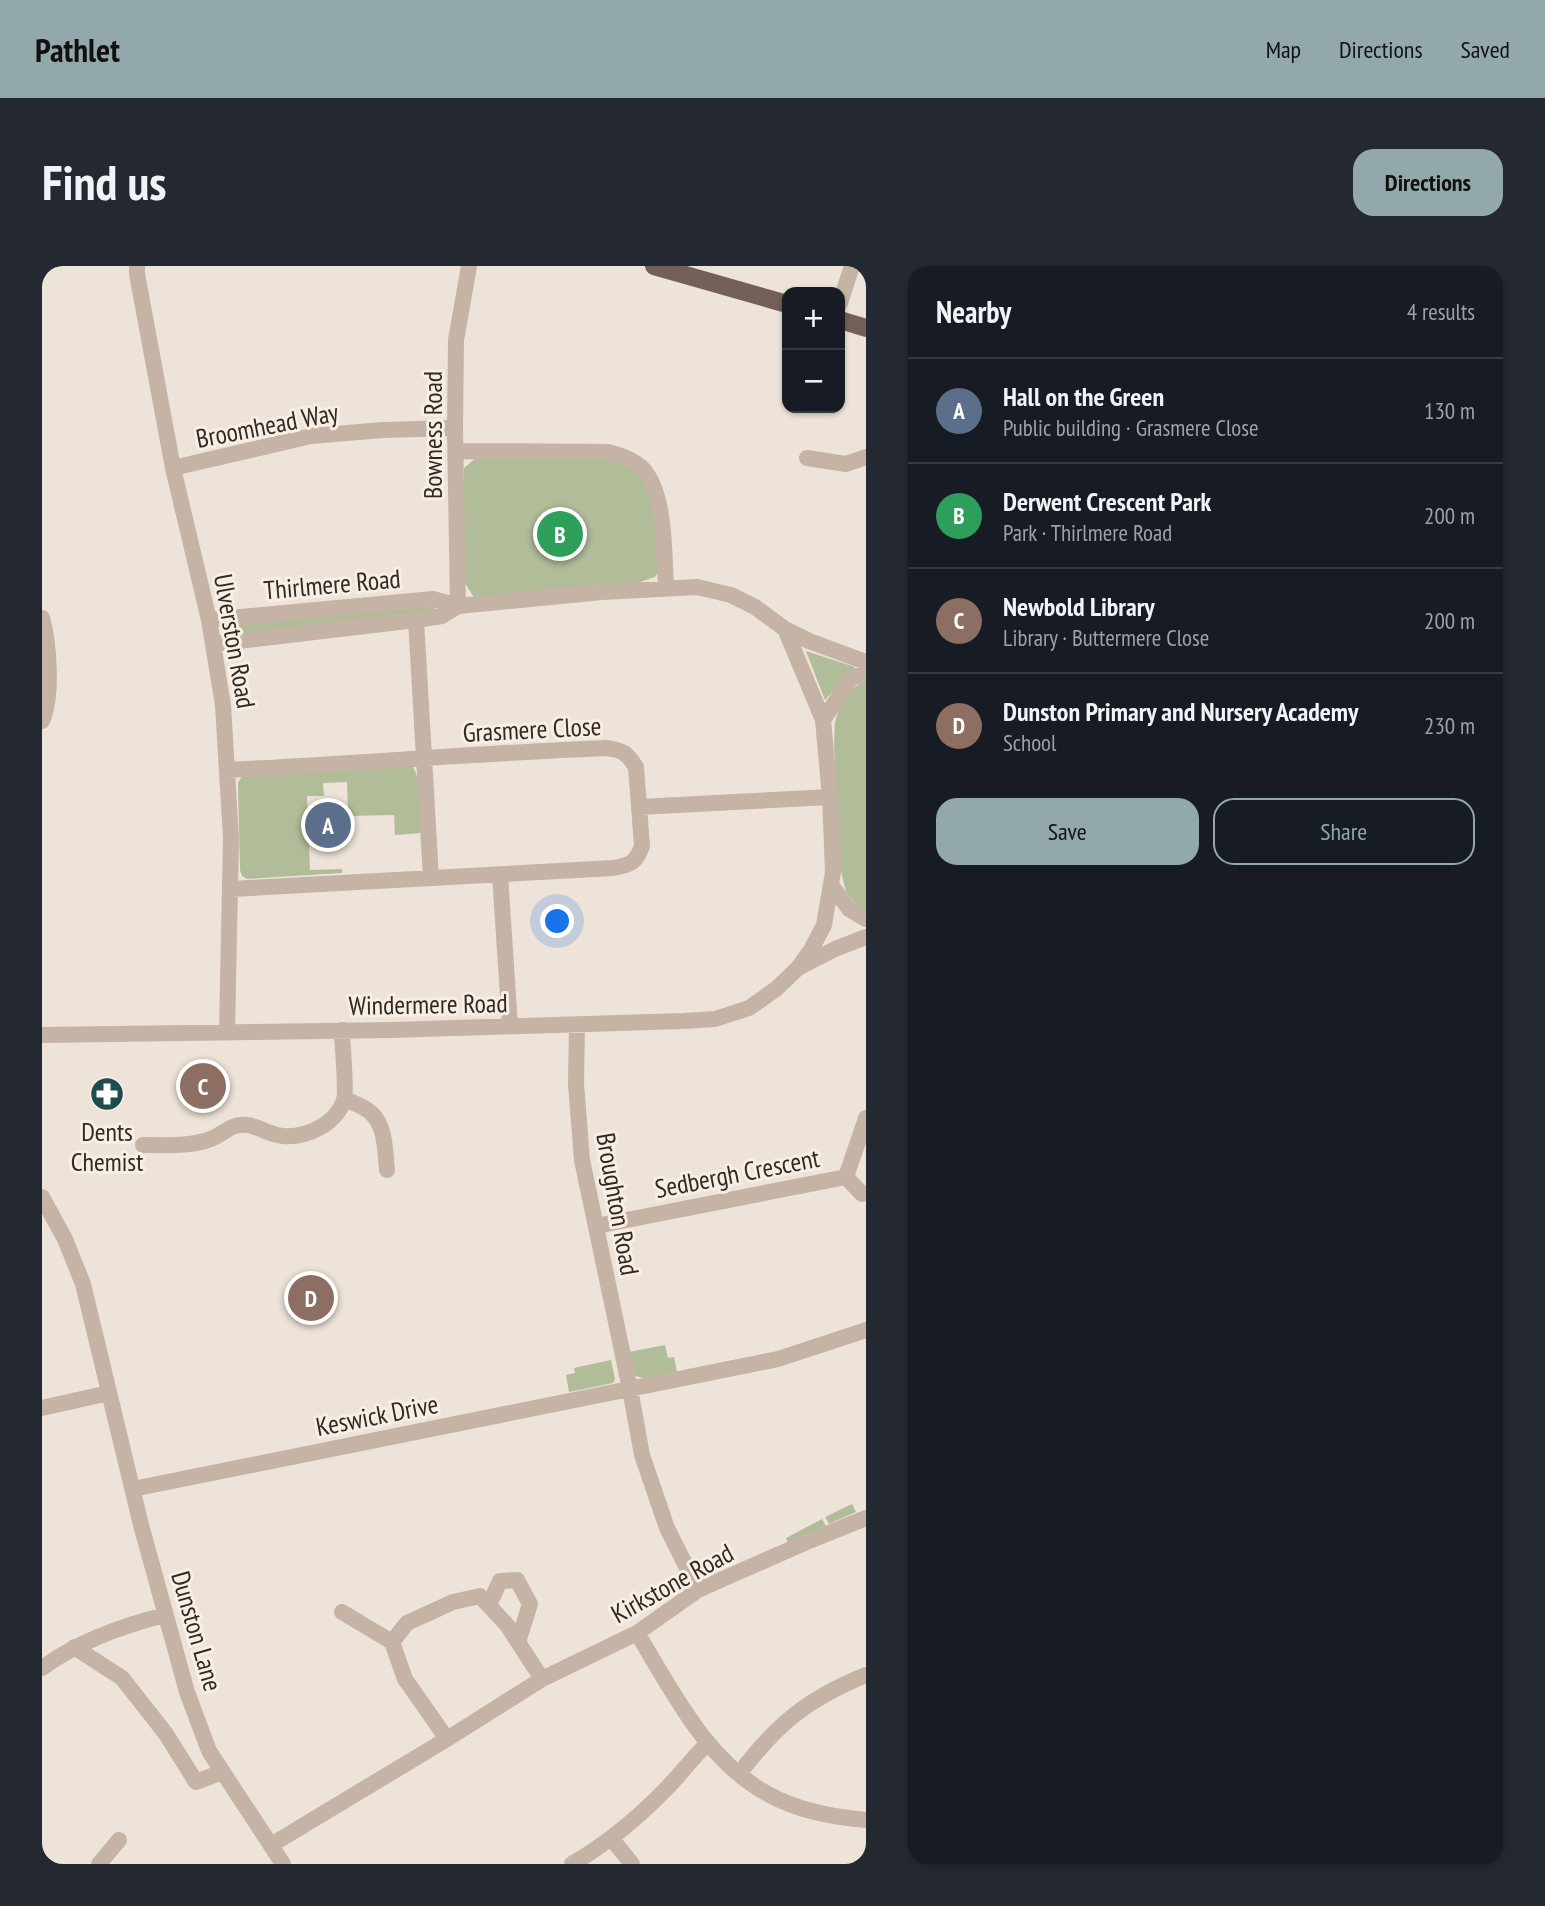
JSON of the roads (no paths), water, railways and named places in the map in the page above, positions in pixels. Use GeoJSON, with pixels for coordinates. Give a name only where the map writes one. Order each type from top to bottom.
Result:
{"type":"FeatureCollection","features":[{"type":"Feature","properties":{"kind":"main road"},"geometry":{"type":"LineString","coordinates":[[654,266],[782,303]]}},
{"type":"Feature","properties":{"kind":"main road"},"geometry":{"type":"LineString","coordinates":[[845,322],[866,328]]}},
{"type":"Feature","properties":{"kind":"street","name":"Ulverston Road"},"geometry":{"type":"LineString","coordinates":[[136,266],[173,468],[209,620],[223,705],[231,838],[228,1031]]}},
{"type":"Feature","properties":{"kind":"street","name":"Bowness Road"},"geometry":{"type":"LineString","coordinates":[[458,606],[456,340],[469,266]]}},
{"type":"Feature","properties":{"kind":"street"},"geometry":{"type":"LineString","coordinates":[[845,288],[852,266]]}},
{"type":"Feature","properties":{"kind":"street","name":"Broomhead Way"},"geometry":{"type":"LineString","coordinates":[[173,468],[311,436],[455,428]]}},
{"type":"Feature","properties":{"kind":"street"},"geometry":{"type":"LineString","coordinates":[[456,451],[608,452],[625,456],[642,468],[653,484],[659,500],[666,588]]}},
{"type":"Feature","properties":{"kind":"street"},"geometry":{"type":"LineString","coordinates":[[807,458],[846,464],[866,457]]}},
{"type":"Feature","properties":{"kind":"street","name":"Thirlmere Road"},"geometry":{"type":"LineString","coordinates":[[209,620],[433,599],[458,606],[697,586],[731,595],[755,607],[785,629],[866,662]]}},
{"type":"Feature","properties":{"kind":"street","name":"Thirlmere Road"},"geometry":{"type":"LineString","coordinates":[[213,644],[442,616],[458,606]]}},
{"type":"Feature","properties":{"kind":"street"},"geometry":{"type":"LineString","coordinates":[[42,618],[49,678],[42,721]]}},
{"type":"Feature","properties":{"kind":"street"},"geometry":{"type":"LineString","coordinates":[[416,620],[431,878]]}},
{"type":"Feature","properties":{"kind":"street"},"geometry":{"type":"LineString","coordinates":[[639,807],[830,797],[823,720],[785,629]]}},
{"type":"Feature","properties":{"kind":"street"},"geometry":{"type":"LineString","coordinates":[[823,720],[851,680],[866,671]]}},
{"type":"Feature","properties":{"kind":"street","name":"Grasmere Close"},"geometry":{"type":"LineString","coordinates":[[228,770],[523,752],[606,748],[621,750],[630,757],[636,767],[642,846],[638,858],[626,866],[231,889]]}},
{"type":"Feature","properties":{"kind":"street","name":"Windermere Road"},"geometry":{"type":"LineString","coordinates":[[42,1035],[510,1027],[715,1019],[749,1008],[776,989],[798,968],[824,925],[833,872],[830,797]]}},
{"type":"Feature","properties":{"kind":"street"},"geometry":{"type":"LineString","coordinates":[[500,875],[510,1027]]}},
{"type":"Feature","properties":{"kind":"street"},"geometry":{"type":"LineString","coordinates":[[831,886],[849,909],[866,919]]}},
{"type":"Feature","properties":{"kind":"street","name":"Windermere Road"},"geometry":{"type":"LineString","coordinates":[[798,968],[835,948],[866,937]]}},
{"type":"Feature","properties":{"kind":"street","name":"Broughton Road"},"geometry":{"type":"LineString","coordinates":[[577,1024],[576,1084],[582,1160],[630,1390]]}},
{"type":"Feature","properties":{"kind":"street"},"geometry":{"type":"LineString","coordinates":[[143,1145],[199,1143],[212,1139],[230,1127],[247,1125],[266,1133],[296,1137],[310,1133],[336,1114],[345,1099],[342,1030]]}},
{"type":"Feature","properties":{"kind":"street"},"geometry":{"type":"LineString","coordinates":[[345,1099],[370,1112],[379,1122],[391,1161]]}},
{"type":"Feature","properties":{"kind":"street","name":"Sedbergh Crescent"},"geometry":{"type":"LineString","coordinates":[[846,1177],[866,1118]]}},
{"type":"Feature","properties":{"kind":"street","name":"Sedbergh Crescent"},"geometry":{"type":"LineString","coordinates":[[596,1226],[846,1177]]}},
{"type":"Feature","properties":{"kind":"street","name":"Sedbergh Crescent"},"geometry":{"type":"LineString","coordinates":[[846,1177],[862,1194]]}},
{"type":"Feature","properties":{"kind":"street","name":"Dunston Lane"},"geometry":{"type":"LineString","coordinates":[[42,1197],[65,1239],[83,1284],[165,1615],[187,1692],[209,1751],[283,1864]]}},
{"type":"Feature","properties":{"kind":"street","name":"Keswick Drive"},"geometry":{"type":"LineString","coordinates":[[133,1489],[778,1359],[866,1330]]}},
{"type":"Feature","properties":{"kind":"street"},"geometry":{"type":"LineString","coordinates":[[630,1390],[642,1455],[658,1504],[698,1590]]}},
{"type":"Feature","properties":{"kind":"street"},"geometry":{"type":"LineString","coordinates":[[42,1408],[109,1393]]}},
{"type":"Feature","properties":{"kind":"street","name":"Kirkstone Road"},"geometry":{"type":"LineString","coordinates":[[271,1845],[447,1740],[541,1679],[637,1633],[698,1590],[866,1518]]}},
{"type":"Feature","properties":{"kind":"street"},"geometry":{"type":"LineString","coordinates":[[489,1605],[500,1581],[517,1580],[530,1604],[518,1642]]}},
{"type":"Feature","properties":{"kind":"street"},"geometry":{"type":"LineString","coordinates":[[391,1642],[407,1623],[453,1602],[480,1596],[507,1625],[541,1679]]}},
{"type":"Feature","properties":{"kind":"street"},"geometry":{"type":"LineString","coordinates":[[342,1612],[391,1642],[405,1679],[447,1740]]}},
{"type":"Feature","properties":{"kind":"street"},"geometry":{"type":"LineString","coordinates":[[42,1668],[74,1647],[128,1624],[165,1615]]}},
{"type":"Feature","properties":{"kind":"street"},"geometry":{"type":"LineString","coordinates":[[637,1633],[679,1702],[708,1743],[739,1774],[767,1794],[806,1810],[866,1820]]}},
{"type":"Feature","properties":{"kind":"street"},"geometry":{"type":"LineString","coordinates":[[74,1647],[122,1678],[166,1734],[196,1782],[222,1772]]}},
{"type":"Feature","properties":{"kind":"street"},"geometry":{"type":"LineString","coordinates":[[739,1774],[773,1734],[800,1709],[837,1687],[866,1675]]}},
{"type":"Feature","properties":{"kind":"street"},"geometry":{"type":"LineString","coordinates":[[572,1864],[612,1839],[668,1787],[708,1743]]}},
{"type":"Feature","properties":{"kind":"street"},"geometry":{"type":"LineString","coordinates":[[612,1839],[632,1864]]}},
{"type":"Feature","properties":{"kind":"street"},"geometry":{"type":"LineString","coordinates":[[99,1864],[119,1840]]}},
{"type":"Feature","properties":{"kind":"place","name":"Derwent Crescent Park"},"geometry":{"type":"Point","coordinates":[560,534]}},
{"type":"Feature","properties":{"kind":"place","name":"Hall on the Green"},"geometry":{"type":"Point","coordinates":[328,825]}},
{"type":"Feature","properties":{"kind":"place","name":"Newbold Library"},"geometry":{"type":"Point","coordinates":[203,1086]}},
{"type":"Feature","properties":{"kind":"place","name":"Dents Chemist"},"geometry":{"type":"Point","coordinates":[107,1094]}},
{"type":"Feature","properties":{"kind":"place","name":"Dunston Primary and Nursery Academy"},"geometry":{"type":"Point","coordinates":[311,1298]}}]}
